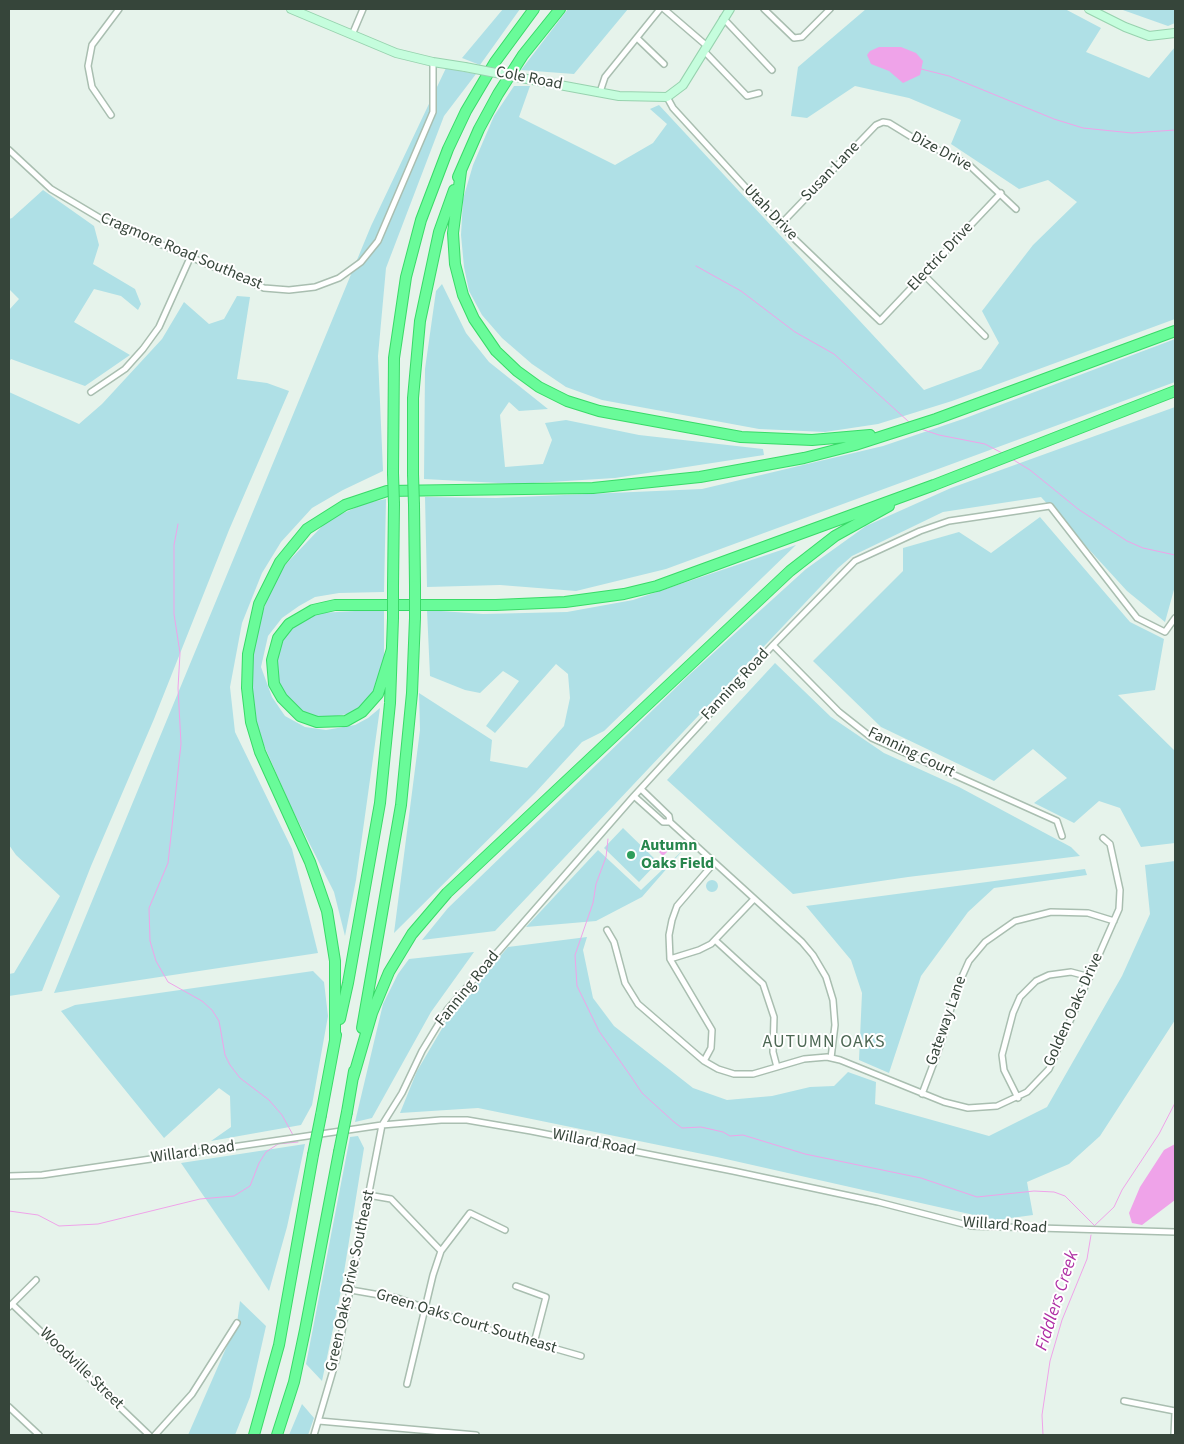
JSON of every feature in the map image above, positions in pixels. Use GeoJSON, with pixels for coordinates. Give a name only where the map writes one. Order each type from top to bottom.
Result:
{"type":"FeatureCollection","features":[{"type":"Feature","properties":{"kind":"highway"},"geometry":{"type":"LineString","coordinates":[[254,1435],[279,1345],[379,812],[390,703],[392,649],[394,358],[406,277],[421,220],[448,149],[466,111],[495,62],[534,9]]}},
{"type":"Feature","properties":{"kind":"highway"},"geometry":{"type":"LineString","coordinates":[[277,1435],[294,1382],[306,1330],[347,1112],[401,805],[411,702],[415,618],[413,398],[420,321],[439,232],[461,170],[498,94],[523,55],[560,9]]}},
{"type":"Feature","properties":{"kind":"highway"},"geometry":{"type":"LineString","coordinates":[[461,170],[454,219],[454,248],[458,280],[468,307],[482,333],[507,362],[527,380],[552,394],[599,411],[672,426],[760,439],[812,440],[852,438],[936,419]]}},
{"type":"Feature","properties":{"kind":"highway"},"geometry":{"type":"LineString","coordinates":[[335,1040],[335,961],[327,911],[310,862],[260,752],[251,722],[247,688],[249,647],[259,604],[273,573],[298,538],[332,511],[357,499],[387,491],[593,488],[700,478],[804,458],[855,445],[936,419],[1175,331]]}},
{"type":"Feature","properties":{"kind":"highway"},"geometry":{"type":"LineString","coordinates":[[392,649],[378,694],[362,712],[346,720],[317,722],[300,716],[288,706],[274,684],[272,660],[278,638],[289,624],[313,610],[335,605],[556,602],[624,594],[691,574],[934,485],[1175,391]]}},
{"type":"Feature","properties":{"kind":"highway"},"geometry":{"type":"LineString","coordinates":[[353,1078],[372,1013],[388,972],[412,934],[447,893],[790,570],[835,536],[856,523],[934,485]]}},
{"type":"Feature","properties":{"kind":"street"},"geometry":{"type":"LineString","coordinates":[[111,115],[92,87],[88,66],[92,45],[119,9]]}},
{"type":"Feature","properties":{"kind":"street","name":"Cole Road"},"geometry":{"type":"LineString","coordinates":[[292,9],[396,53],[433,62],[619,96],[667,97]]}},
{"type":"Feature","properties":{"kind":"street"},"geometry":{"type":"LineString","coordinates":[[352,35],[363,9]]}},
{"type":"Feature","properties":{"kind":"street"},"geometry":{"type":"LineString","coordinates":[[600,92],[602,82],[660,9]]}},
{"type":"Feature","properties":{"kind":"street"},"geometry":{"type":"LineString","coordinates":[[664,9],[705,47],[747,96],[759,93]]}},
{"type":"Feature","properties":{"kind":"street"},"geometry":{"type":"LineString","coordinates":[[667,97],[683,86],[705,47],[730,9]]}},
{"type":"Feature","properties":{"kind":"street"},"geometry":{"type":"LineString","coordinates":[[764,9],[794,38],[802,37],[830,9]]}},
{"type":"Feature","properties":{"kind":"street"},"geometry":{"type":"LineString","coordinates":[[1089,9],[1125,27],[1150,36],[1175,33]]}},
{"type":"Feature","properties":{"kind":"street"},"geometry":{"type":"LineString","coordinates":[[723,18],[772,70]]}},
{"type":"Feature","properties":{"kind":"street"},"geometry":{"type":"LineString","coordinates":[[637,38],[664,64]]}},
{"type":"Feature","properties":{"kind":"street","name":"Cragmore Road Southeast"},"geometry":{"type":"LineString","coordinates":[[9,150],[51,189],[103,220],[190,258],[264,288],[289,290],[321,285],[339,278],[361,262],[378,242],[433,112],[433,62]]}},
{"type":"Feature","properties":{"kind":"street","name":"Utah Drive"},"geometry":{"type":"LineString","coordinates":[[667,97],[673,108],[780,225],[880,321]]}},
{"type":"Feature","properties":{"kind":"street","name":"Susan Lane"},"geometry":{"type":"LineString","coordinates":[[780,225],[876,125],[883,122]]}},
{"type":"Feature","properties":{"kind":"street","name":"Dize Drive"},"geometry":{"type":"LineString","coordinates":[[883,122],[890,123],[915,139],[968,164],[1016,209]]}},
{"type":"Feature","properties":{"kind":"street","name":"Electric Drive"},"geometry":{"type":"LineString","coordinates":[[880,321],[925,276],[1001,193]]}},
{"type":"Feature","properties":{"kind":"street"},"geometry":{"type":"LineString","coordinates":[[92,392],[125,369],[143,349],[159,326],[190,258]]}},
{"type":"Feature","properties":{"kind":"street"},"geometry":{"type":"LineString","coordinates":[[925,276],[985,336]]}},
{"type":"Feature","properties":{"kind":"street","name":"Fanning Road"},"geometry":{"type":"LineString","coordinates":[[382,1126],[402,1093],[422,1051],[447,1010],[640,789],[772,646],[855,561],[920,531],[949,521],[1050,506],[1137,618],[1165,632],[1175,618]]}},
{"type":"Feature","properties":{"kind":"street","name":"Fanning Court"},"geometry":{"type":"LineString","coordinates":[[772,646],[838,712],[872,738],[1057,821],[1062,836]]}},
{"type":"Feature","properties":{"kind":"street"},"geometry":{"type":"LineString","coordinates":[[640,789],[670,816],[670,822]]}},
{"type":"Feature","properties":{"kind":"street"},"geometry":{"type":"LineString","coordinates":[[634,796],[663,822],[670,822],[802,942],[822,969],[829,984],[835,1009],[835,1034],[831,1058]]}},
{"type":"Feature","properties":{"kind":"street","name":"Golden Oaks Drive"},"geometry":{"type":"LineString","coordinates":[[607,930],[616,950],[622,976],[633,998],[650,1016],[704,1061],[728,1072],[743,1075],[761,1073],[812,1057],[831,1058],[956,1106],[978,1108],[997,1106],[1018,1098],[1035,1085],[1049,1069],[1114,921],[1120,902],[1120,890],[1110,844],[1103,838]]}},
{"type":"Feature","properties":{"kind":"street"},"geometry":{"type":"LineString","coordinates":[[704,1061],[712,1042],[709,1023],[670,959],[669,935],[674,913],[682,899],[714,863]]}},
{"type":"Feature","properties":{"kind":"street"},"geometry":{"type":"LineString","coordinates":[[670,959],[699,950],[715,940],[754,899]]}},
{"type":"Feature","properties":{"kind":"street","name":"Gateway Lane"},"geometry":{"type":"LineString","coordinates":[[922,1094],[939,1049],[956,988],[969,961],[985,942],[1015,921],[1051,912],[1088,913],[1114,921]]}},
{"type":"Feature","properties":{"kind":"street"},"geometry":{"type":"LineString","coordinates":[[715,940],[763,984],[774,1017],[773,1052],[777,1067]]}},
{"type":"Feature","properties":{"kind":"street"},"geometry":{"type":"LineString","coordinates":[[1018,1098],[1004,1070],[1002,1055],[1013,1013],[1020,997],[1036,981],[1050,975],[1071,972],[1090,977]]}},
{"type":"Feature","properties":{"kind":"street","name":"Willard Road"},"geometry":{"type":"LineString","coordinates":[[9,1176],[42,1175],[382,1126],[441,1120],[496,1124],[733,1171],[878,1202],[949,1222],[987,1228],[1175,1232]]}},
{"type":"Feature","properties":{"kind":"street","name":"Green Oaks Drive Southeast"},"geometry":{"type":"LineString","coordinates":[[314,1435],[320,1421],[337,1354],[382,1126]]}},
{"type":"Feature","properties":{"kind":"street"},"geometry":{"type":"LineString","coordinates":[[368,1195],[390,1198],[441,1251]]}},
{"type":"Feature","properties":{"kind":"street"},"geometry":{"type":"LineString","coordinates":[[407,1384],[433,1274],[441,1251],[470,1213],[505,1230]]}},
{"type":"Feature","properties":{"kind":"street"},"geometry":{"type":"LineString","coordinates":[[10,1305],[36,1280]]}},
{"type":"Feature","properties":{"kind":"street"},"geometry":{"type":"LineString","coordinates":[[516,1286],[546,1298],[534,1343]]}},
{"type":"Feature","properties":{"kind":"street","name":"Green Oaks Court Southeast"},"geometry":{"type":"LineString","coordinates":[[350,1290],[397,1298],[534,1343],[581,1356]]}},
{"type":"Feature","properties":{"kind":"street","name":"Woodville Street"},"geometry":{"type":"LineString","coordinates":[[10,1305],[149,1435]]}},
{"type":"Feature","properties":{"kind":"street"},"geometry":{"type":"LineString","coordinates":[[155,1435],[192,1394],[237,1323]]}},
{"type":"Feature","properties":{"kind":"street"},"geometry":{"type":"LineString","coordinates":[[1124,1401],[1175,1411],[1174,1435]]}},
{"type":"Feature","properties":{"kind":"street"},"geometry":{"type":"LineString","coordinates":[[9,1407],[39,1435]]}},
{"type":"Feature","properties":{"kind":"street"},"geometry":{"type":"LineString","coordinates":[[320,1421],[476,1435]]}},
{"type":"Feature","properties":{"kind":"shaded area"},"geometry":{"type":"Polygon","coordinates":[[[503,9],[520,9],[480,65],[462,58],[503,9]]]}},
{"type":"Feature","properties":{"kind":"shaded area"},"geometry":{"type":"Polygon","coordinates":[[[568,9],[628,9],[574,74],[521,70],[568,9]]]}},
{"type":"Feature","properties":{"kind":"shaded area"},"geometry":{"type":"Polygon","coordinates":[[[866,9],[1065,9],[1101,28],[1086,52],[1149,78],[1175,47],[1175,319],[952,401],[878,424],[825,432],[759,429],[602,400],[566,387],[532,364],[502,338],[482,315],[469,291],[464,267],[461,235],[463,199],[473,165],[494,116],[514,86],[530,86],[519,117],[615,165],[653,143],[667,124],[650,109],[659,105],[924,390],[981,369],[999,343],[982,311],[1033,245],[1077,202],[1048,180],[1019,189],[951,144],[961,120],[909,98],[855,86],[807,118],[791,116],[798,67],[866,9]]]}},
{"type":"Feature","properties":{"kind":"shaded area"},"geometry":{"type":"Polygon","coordinates":[[[1120,9],[1175,9],[1175,23],[1168,26],[1120,9]]]}},
{"type":"Feature","properties":{"kind":"shaded area"},"geometry":{"type":"Polygon","coordinates":[[[879,47],[901,47],[916,53],[923,61],[920,75],[903,83],[889,71],[871,64],[867,55],[870,51],[879,47]]]}},
{"type":"Feature","properties":{"kind":"shaded area"},"geometry":{"type":"Polygon","coordinates":[[[446,68],[476,74],[444,116],[386,268],[378,356],[383,471],[343,490],[312,508],[281,542],[262,573],[242,623],[230,687],[235,732],[292,849],[318,953],[54,993],[371,226],[446,68]]]}},
{"type":"Feature","properties":{"kind":"shaded area"},"geometry":{"type":"Polygon","coordinates":[[[43,190],[94,226],[99,245],[93,264],[135,289],[141,304],[138,310],[121,296],[94,289],[74,322],[130,355],[85,386],[11,359],[9,362],[9,310],[19,299],[9,289],[9,219],[43,190]]]}},
{"type":"Feature","properties":{"kind":"shaded area"},"geometry":{"type":"Polygon","coordinates":[[[442,284],[466,333],[489,362],[548,409],[519,411],[509,402],[500,415],[505,467],[543,464],[552,440],[545,423],[566,420],[639,435],[763,449],[764,455],[615,478],[517,484],[424,479],[425,369],[436,291],[442,284]]]}},
{"type":"Feature","properties":{"kind":"shaded area"},"geometry":{"type":"Polygon","coordinates":[[[237,296],[250,297],[237,379],[267,383],[289,391],[229,530],[154,719],[91,866],[42,991],[9,996],[9,974],[14,973],[60,896],[16,855],[9,845],[9,392],[79,424],[102,404],[162,339],[184,302],[209,324],[224,319],[237,296]]]}},
{"type":"Feature","properties":{"kind":"shaded area"},"geometry":{"type":"Polygon","coordinates":[[[1175,339],[1175,382],[666,569],[576,591],[500,585],[427,587],[425,497],[496,498],[702,489],[883,446],[963,419],[1175,339]]]}},
{"type":"Feature","properties":{"kind":"shaded area"},"geometry":{"type":"Polygon","coordinates":[[[1175,407],[1175,586],[1165,622],[1127,591],[1041,497],[943,512],[852,556],[838,568],[495,931],[422,940],[448,908],[688,676],[806,569],[866,526],[951,488],[1175,407]]]}},
{"type":"Feature","properties":{"kind":"shaded area"},"geometry":{"type":"Polygon","coordinates":[[[386,499],[384,592],[339,593],[315,597],[299,606],[282,618],[268,636],[261,667],[272,697],[285,716],[305,727],[326,730],[355,725],[368,718],[380,708],[356,880],[345,936],[334,892],[291,807],[263,743],[254,714],[250,671],[257,629],[270,591],[285,565],[328,520],[366,503],[386,499]]]}},
{"type":"Feature","properties":{"kind":"shaded area"},"geometry":{"type":"Polygon","coordinates":[[[1040,517],[1130,622],[1164,639],[1155,690],[1118,695],[1175,751],[1175,843],[1141,847],[1120,808],[1099,801],[1074,823],[1034,803],[1067,778],[1033,749],[994,781],[881,727],[813,661],[903,571],[903,548],[959,532],[991,553],[1040,517]]]}},
{"type":"Feature","properties":{"kind":"shaded area"},"geometry":{"type":"Polygon","coordinates":[[[796,545],[604,731],[582,742],[535,793],[394,933],[420,730],[419,693],[492,740],[490,761],[527,768],[564,726],[570,698],[568,674],[556,664],[495,733],[486,726],[519,681],[503,671],[480,693],[465,690],[430,676],[427,610],[483,614],[567,612],[633,600],[796,545]]]}},
{"type":"Feature","properties":{"kind":"shaded area"},"geometry":{"type":"Polygon","coordinates":[[[384,611],[384,657],[380,677],[372,695],[363,705],[348,714],[323,718],[303,712],[286,697],[277,681],[274,665],[280,645],[289,631],[301,620],[319,613],[384,611]]]}},
{"type":"Feature","properties":{"kind":"shaded area"},"geometry":{"type":"Polygon","coordinates":[[[775,663],[831,717],[884,753],[959,787],[1071,847],[1080,856],[908,877],[793,894],[667,780],[775,663]]]}},
{"type":"Feature","properties":{"kind":"shaded area","name":"Autumn Oaks Field"},"geometry":{"type":"Polygon","coordinates":[[[623,828],[658,862],[639,882],[604,848],[623,828]]]}},
{"type":"Feature","properties":{"kind":"shaded area"},"geometry":{"type":"Polygon","coordinates":[[[658,841],[669,850],[663,856],[653,846],[658,841]]]}},
{"type":"Feature","properties":{"kind":"shaded area"},"geometry":{"type":"Polygon","coordinates":[[[598,850],[641,890],[683,850],[642,897],[596,921],[526,927],[598,850]]]}},
{"type":"Feature","properties":{"kind":"shaded area"},"geometry":{"type":"Polygon","coordinates":[[[1175,861],[1175,1020],[1100,1136],[1069,1164],[1027,1182],[1033,1215],[996,1220],[717,1157],[478,1108],[400,1113],[417,1071],[450,1015],[508,947],[587,937],[583,950],[593,998],[614,1026],[693,1088],[727,1100],[772,1096],[810,1087],[834,1086],[848,1072],[876,1082],[875,1104],[989,1136],[1047,1107],[1122,976],[1150,914],[1145,865],[1175,861]]]}},
{"type":"Feature","properties":{"kind":"shaded area"},"geometry":{"type":"Polygon","coordinates":[[[1085,869],[1087,875],[994,888],[968,912],[921,976],[889,1073],[859,1060],[862,993],[851,960],[806,906],[1085,869]]]}},
{"type":"Feature","properties":{"kind":"shaded area"},"geometry":{"type":"Polygon","coordinates":[[[710,880],[714,880],[718,886],[714,892],[710,892],[706,888],[706,884],[710,880]]]}},
{"type":"Feature","properties":{"kind":"shaded area"},"geometry":{"type":"Polygon","coordinates":[[[474,952],[431,1012],[372,1118],[355,1122],[383,1004],[398,974],[409,959],[474,952]]]}},
{"type":"Feature","properties":{"kind":"shaded area"},"geometry":{"type":"Polygon","coordinates":[[[313,971],[324,982],[328,1016],[312,1105],[301,1125],[211,1141],[231,1127],[230,1096],[219,1088],[164,1138],[61,1011],[75,1005],[313,971]]]}},
{"type":"Feature","properties":{"kind":"shaded area"},"geometry":{"type":"Polygon","coordinates":[[[358,1136],[364,1148],[341,1291],[322,1381],[306,1364],[350,1137],[358,1136]]]}},
{"type":"Feature","properties":{"kind":"shaded area"},"geometry":{"type":"Polygon","coordinates":[[[305,1144],[287,1227],[269,1291],[181,1163],[305,1144]]]}},
{"type":"Feature","properties":{"kind":"shaded area"},"geometry":{"type":"Polygon","coordinates":[[[1175,1144],[1175,1200],[1142,1225],[1132,1223],[1129,1213],[1140,1187],[1164,1150],[1175,1144]]]}},
{"type":"Feature","properties":{"kind":"shaded area"},"geometry":{"type":"Polygon","coordinates":[[[240,1301],[266,1326],[250,1397],[235,1435],[188,1435],[237,1323],[240,1301]]]}},
{"type":"Feature","properties":{"kind":"shaded area"},"geometry":{"type":"Polygon","coordinates":[[[302,1404],[314,1418],[308,1435],[289,1435],[302,1404]]]}},
{"type":"Feature","properties":{"kind":"waterway"},"geometry":{"type":"LineString","coordinates":[[921,69],[949,76],[1054,119],[1083,128],[1132,133],[1175,130]]}},
{"type":"Feature","properties":{"kind":"waterway"},"geometry":{"type":"LineString","coordinates":[[696,266],[741,291],[795,332],[834,354],[909,422]]}},
{"type":"Feature","properties":{"kind":"waterway"},"geometry":{"type":"LineString","coordinates":[[921,429],[939,435],[985,444],[1002,453]]}},
{"type":"Feature","properties":{"kind":"waterway"},"geometry":{"type":"LineString","coordinates":[[1012,459],[1030,470],[1078,509],[1127,541],[1143,548],[1175,555]]}},
{"type":"Feature","properties":{"kind":"waterway"},"geometry":{"type":"LineString","coordinates":[[178,524],[174,545],[174,614],[180,653],[178,688],[181,744],[168,863],[149,908],[150,941],[156,961],[168,982],[202,1001],[212,1010],[219,1021],[225,1055],[230,1065],[240,1078],[269,1100],[282,1115],[293,1135]]}},
{"type":"Feature","properties":{"kind":"waterway"},"geometry":{"type":"LineString","coordinates":[[608,839],[606,857],[596,884],[593,903],[575,955],[577,986],[599,1031],[642,1093],[674,1122],[682,1128],[701,1127],[723,1132],[730,1136],[743,1135],[805,1154],[921,1178],[977,1197],[1034,1191],[1054,1192],[1065,1196],[1094,1225]]}},
{"type":"Feature","properties":{"kind":"waterway","name":"Fiddlers Creek"},"geometry":{"type":"LineString","coordinates":[[1093,1227],[1114,1207],[1122,1190],[1159,1134],[1175,1103]]}},
{"type":"Feature","properties":{"kind":"waterway"},"geometry":{"type":"LineString","coordinates":[[9,1211],[38,1215],[59,1226],[98,1224],[200,1199],[234,1196],[250,1186],[259,1163],[266,1152],[278,1144],[298,1142]]}},
{"type":"Feature","properties":{"kind":"waterway","name":"Fiddlers Creek"},"geometry":{"type":"LineString","coordinates":[[1043,1435],[1042,1415],[1050,1361],[1062,1320],[1087,1259],[1091,1235]]}},
{"type":"Feature","properties":{"kind":"place","name":"Autumn Oaks Field"},"geometry":{"type":"Point","coordinates":[631,855]}},
{"type":"Feature","properties":{"kind":"district","name":"AUTUMN OAKS"},"geometry":{"type":"Point","coordinates":[824,1043]}}]}
